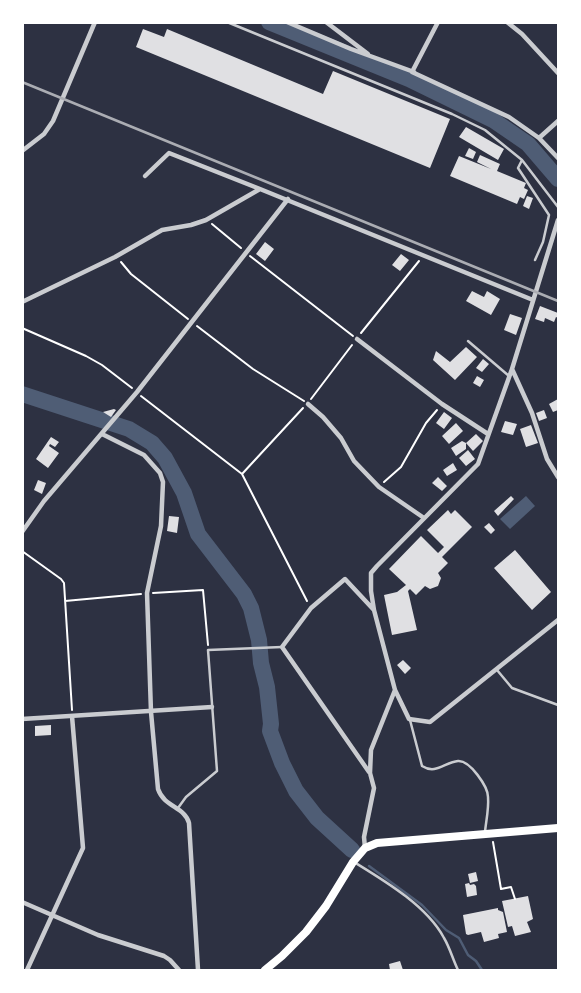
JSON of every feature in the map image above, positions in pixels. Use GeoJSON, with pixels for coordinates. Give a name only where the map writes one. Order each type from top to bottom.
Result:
{"type":"FeatureCollection","features":[{"type":"Feature","properties":{"kind":"main road"},"geometry":{"type":"LineString","coordinates":[[265,970],[306,932],[326,906],[353,862],[365,848],[377,844],[558,828]]}},
{"type":"Feature","properties":{"kind":"street"},"geometry":{"type":"LineString","coordinates":[[22,151],[44,134],[53,121],[95,22]]}},
{"type":"Feature","properties":{"kind":"street"},"geometry":{"type":"LineString","coordinates":[[287,22],[414,72],[509,117],[539,138],[558,158]]}},
{"type":"Feature","properties":{"kind":"street"},"geometry":{"type":"LineString","coordinates":[[326,22],[371,56]]}},
{"type":"Feature","properties":{"kind":"street"},"geometry":{"type":"LineString","coordinates":[[414,72],[412,72],[438,22]]}},
{"type":"Feature","properties":{"kind":"street"},"geometry":{"type":"LineString","coordinates":[[507,22],[522,34],[558,73]]}},
{"type":"Feature","properties":{"kind":"street"},"geometry":{"type":"LineString","coordinates":[[539,138],[558,124]]}},
{"type":"Feature","properties":{"kind":"street"},"geometry":{"type":"LineString","coordinates":[[145,176],[169,153],[288,199],[533,300]]}},
{"type":"Feature","properties":{"kind":"street"},"geometry":{"type":"LineString","coordinates":[[22,302],[115,256],[162,230],[191,225],[206,220],[260,189]]}},
{"type":"Feature","properties":{"kind":"street"},"geometry":{"type":"LineString","coordinates":[[22,532],[44,501],[137,392],[288,199]]}},
{"type":"Feature","properties":{"kind":"street"},"geometry":{"type":"LineString","coordinates":[[558,220],[510,376],[478,464],[377,566],[371,573],[370,582],[374,610],[395,690],[409,719],[430,722],[434,720],[558,620]]}},
{"type":"Feature","properties":{"kind":"street"},"geometry":{"type":"LineString","coordinates":[[357,338],[442,404],[488,434]]}},
{"type":"Feature","properties":{"kind":"street"},"geometry":{"type":"LineString","coordinates":[[512,369],[532,413],[547,459],[558,477]]}},
{"type":"Feature","properties":{"kind":"street"},"geometry":{"type":"LineString","coordinates":[[308,404],[323,417],[340,438],[354,461],[378,487],[424,518]]}},
{"type":"Feature","properties":{"kind":"street"},"geometry":{"type":"LineString","coordinates":[[104,432],[144,455],[162,478],[164,486],[162,526],[148,594],[151,712],[158,789],[163,800],[186,816],[189,823],[198,970]]}},
{"type":"Feature","properties":{"kind":"street"},"geometry":{"type":"LineString","coordinates":[[370,773],[282,647],[311,608],[345,579],[374,610]]}},
{"type":"Feature","properties":{"kind":"street"},"geometry":{"type":"LineString","coordinates":[[365,848],[364,837],[374,788],[370,773],[371,750],[395,690]]}},
{"type":"Feature","properties":{"kind":"street"},"geometry":{"type":"LineString","coordinates":[[22,719],[212,707]]}},
{"type":"Feature","properties":{"kind":"street"},"geometry":{"type":"LineString","coordinates":[[27,970],[51,914],[83,848],[72,716]]}},
{"type":"Feature","properties":{"kind":"street"},"geometry":{"type":"LineString","coordinates":[[22,902],[105,937],[164,956],[179,970]]}},
{"type":"Feature","properties":{"kind":"lane"},"geometry":{"type":"LineString","coordinates":[[227,22],[452,114],[485,130],[522,160],[558,207]]}},
{"type":"Feature","properties":{"kind":"lane"},"geometry":{"type":"LineString","coordinates":[[522,160],[518,168],[549,215],[543,242],[535,260]]}},
{"type":"Feature","properties":{"kind":"lane"},"geometry":{"type":"LineString","coordinates":[[468,341],[510,376]]}},
{"type":"Feature","properties":{"kind":"lane"},"geometry":{"type":"LineString","coordinates":[[177,809],[186,797],[217,771],[208,650],[282,647]]}},
{"type":"Feature","properties":{"kind":"lane"},"geometry":{"type":"LineString","coordinates":[[497,670],[512,688],[558,705]]}},
{"type":"Feature","properties":{"kind":"lane"},"geometry":{"type":"LineString","coordinates":[[409,719],[422,766],[434,770],[458,761],[464,761],[485,785],[488,796],[488,834]]}},
{"type":"Feature","properties":{"kind":"lane"},"geometry":{"type":"LineString","coordinates":[[353,862],[396,889],[430,919],[444,937],[458,970]]}},
{"type":"Feature","properties":{"kind":"path"},"geometry":{"type":"LineString","coordinates":[[206,220],[357,338]]}},
{"type":"Feature","properties":{"kind":"path"},"geometry":{"type":"LineString","coordinates":[[115,256],[131,274],[191,322],[253,369],[308,404]]}},
{"type":"Feature","properties":{"kind":"path"},"geometry":{"type":"LineString","coordinates":[[242,474],[308,404],[357,338],[423,256]]}},
{"type":"Feature","properties":{"kind":"path"},"geometry":{"type":"LineString","coordinates":[[22,328],[102,365],[242,474],[311,608]]}},
{"type":"Feature","properties":{"kind":"path"},"geometry":{"type":"LineString","coordinates":[[378,487],[401,467],[426,424],[442,404]]}},
{"type":"Feature","properties":{"kind":"path"},"geometry":{"type":"LineString","coordinates":[[22,551],[62,581],[65,601],[72,716]]}},
{"type":"Feature","properties":{"kind":"path"},"geometry":{"type":"LineString","coordinates":[[65,601],[203,590],[208,650]]}},
{"type":"Feature","properties":{"kind":"path"},"geometry":{"type":"LineString","coordinates":[[488,834],[501,888],[511,887],[515,899]]}},
{"type":"Feature","properties":{"kind":"water"},"geometry":{"type":"Polygon","coordinates":[[[526,496],[535,506],[510,529],[500,519],[526,496]]]}},
{"type":"Feature","properties":{"kind":"building"},"geometry":{"type":"Polygon","coordinates":[[[143,29],[164,37],[167,29],[323,94],[333,71],[450,119],[430,168],[136,47],[143,29]]]}},
{"type":"Feature","properties":{"kind":"building"},"geometry":{"type":"Polygon","coordinates":[[[466,127],[504,149],[498,160],[459,137],[466,127]]]}},
{"type":"Feature","properties":{"kind":"building"},"geometry":{"type":"Polygon","coordinates":[[[469,148],[476,152],[473,159],[465,156],[469,148]]]}},
{"type":"Feature","properties":{"kind":"building"},"geometry":{"type":"Polygon","coordinates":[[[480,155],[500,164],[497,171],[526,183],[524,188],[528,190],[524,199],[520,197],[517,204],[450,176],[459,156],[491,169],[477,162],[480,155]]]}},
{"type":"Feature","properties":{"kind":"building"},"geometry":{"type":"Polygon","coordinates":[[[527,196],[533,198],[529,209],[523,206],[527,196]]]}},
{"type":"Feature","properties":{"kind":"building"},"geometry":{"type":"Polygon","coordinates":[[[265,242],[274,249],[265,261],[256,254],[265,242]]]}},
{"type":"Feature","properties":{"kind":"building"},"geometry":{"type":"Polygon","coordinates":[[[401,254],[409,260],[400,271],[392,265],[401,254]]]}},
{"type":"Feature","properties":{"kind":"building"},"geometry":{"type":"Polygon","coordinates":[[[472,291],[484,297],[487,291],[500,299],[491,315],[466,301],[472,291]]]}},
{"type":"Feature","properties":{"kind":"building"},"geometry":{"type":"Polygon","coordinates":[[[540,306],[558,313],[558,318],[556,317],[554,322],[545,318],[544,322],[535,319],[540,306]]]}},
{"type":"Feature","properties":{"kind":"building"},"geometry":{"type":"Polygon","coordinates":[[[510,314],[522,318],[516,335],[504,330],[510,314]]]}},
{"type":"Feature","properties":{"kind":"building"},"geometry":{"type":"Polygon","coordinates":[[[466,347],[477,357],[455,380],[433,360],[436,351],[450,362],[466,347]]]}},
{"type":"Feature","properties":{"kind":"building"},"geometry":{"type":"Polygon","coordinates":[[[483,359],[489,364],[482,372],[476,368],[483,359]]]}},
{"type":"Feature","properties":{"kind":"building"},"geometry":{"type":"Polygon","coordinates":[[[477,376],[484,380],[480,387],[473,383],[477,376]]]}},
{"type":"Feature","properties":{"kind":"building"},"geometry":{"type":"Polygon","coordinates":[[[558,399],[558,410],[553,412],[549,404],[558,399]]]}},
{"type":"Feature","properties":{"kind":"building"},"geometry":{"type":"Polygon","coordinates":[[[116,410],[111,417],[103,412],[116,410]]]}},
{"type":"Feature","properties":{"kind":"building"},"geometry":{"type":"Polygon","coordinates":[[[544,410],[547,418],[539,421],[536,413],[544,410]]]}},
{"type":"Feature","properties":{"kind":"building"},"geometry":{"type":"Polygon","coordinates":[[[444,412],[452,418],[444,429],[436,423],[444,412]]]}},
{"type":"Feature","properties":{"kind":"building"},"geometry":{"type":"Polygon","coordinates":[[[505,421],[517,424],[513,435],[501,432],[505,421]]]}},
{"type":"Feature","properties":{"kind":"building"},"geometry":{"type":"Polygon","coordinates":[[[456,423],[463,431],[449,444],[442,436],[456,423]]]}},
{"type":"Feature","properties":{"kind":"building"},"geometry":{"type":"Polygon","coordinates":[[[531,425],[538,443],[526,447],[520,429],[531,425]]]}},
{"type":"Feature","properties":{"kind":"building"},"geometry":{"type":"Polygon","coordinates":[[[476,434],[483,441],[473,451],[466,443],[476,434]]]}},
{"type":"Feature","properties":{"kind":"building"},"geometry":{"type":"Polygon","coordinates":[[[51,437],[59,442],[55,447],[50,444],[49,446],[59,453],[48,468],[36,459],[51,437]]]}},
{"type":"Feature","properties":{"kind":"building"},"geometry":{"type":"Polygon","coordinates":[[[462,441],[466,443],[466,449],[456,456],[451,448],[462,441]]]}},
{"type":"Feature","properties":{"kind":"building"},"geometry":{"type":"Polygon","coordinates":[[[468,450],[475,459],[466,466],[459,458],[468,450]]]}},
{"type":"Feature","properties":{"kind":"building"},"geometry":{"type":"Polygon","coordinates":[[[453,463],[457,470],[447,476],[443,470],[453,463]]]}},
{"type":"Feature","properties":{"kind":"building"},"geometry":{"type":"Polygon","coordinates":[[[438,477],[447,486],[442,491],[432,483],[438,477]]]}},
{"type":"Feature","properties":{"kind":"building"},"geometry":{"type":"Polygon","coordinates":[[[38,480],[46,483],[42,494],[34,490],[38,480]]]}},
{"type":"Feature","properties":{"kind":"building"},"geometry":{"type":"Polygon","coordinates":[[[511,496],[514,499],[498,516],[494,511],[511,496]]]}},
{"type":"Feature","properties":{"kind":"building"},"geometry":{"type":"Polygon","coordinates":[[[448,510],[451,514],[455,510],[472,527],[442,557],[448,563],[438,573],[441,578],[438,586],[430,589],[425,586],[416,595],[410,589],[408,591],[417,630],[392,635],[384,595],[397,592],[406,585],[389,569],[421,536],[438,553],[444,547],[427,530],[448,510]]]}},
{"type":"Feature","properties":{"kind":"building"},"geometry":{"type":"Polygon","coordinates":[[[169,516],[179,517],[177,533],[167,531],[169,516]]]}},
{"type":"Feature","properties":{"kind":"building"},"geometry":{"type":"Polygon","coordinates":[[[489,523],[495,530],[491,534],[484,527],[489,523]]]}},
{"type":"Feature","properties":{"kind":"building"},"geometry":{"type":"Polygon","coordinates":[[[515,550],[551,592],[532,610],[494,568],[515,550]]]}},
{"type":"Feature","properties":{"kind":"building"},"geometry":{"type":"Polygon","coordinates":[[[403,660],[411,668],[405,674],[397,665],[403,660]]]}},
{"type":"Feature","properties":{"kind":"building"},"geometry":{"type":"Polygon","coordinates":[[[51,725],[51,735],[35,736],[35,726],[51,725]]]}},
{"type":"Feature","properties":{"kind":"building"},"geometry":{"type":"Polygon","coordinates":[[[476,872],[478,881],[470,883],[468,874],[476,872]]]}},
{"type":"Feature","properties":{"kind":"building"},"geometry":{"type":"Polygon","coordinates":[[[469,883],[476,886],[477,895],[467,897],[465,884],[469,883]]]}},
{"type":"Feature","properties":{"kind":"building"},"geometry":{"type":"Polygon","coordinates":[[[528,896],[533,919],[527,922],[531,932],[515,936],[512,926],[508,927],[502,901],[528,896]]]}},
{"type":"Feature","properties":{"kind":"building"},"geometry":{"type":"Polygon","coordinates":[[[498,908],[498,910],[503,912],[507,932],[498,934],[499,938],[484,942],[481,932],[466,934],[463,915],[498,908]]]}},
{"type":"Feature","properties":{"kind":"building"},"geometry":{"type":"Polygon","coordinates":[[[400,961],[403,970],[390,970],[389,964],[400,961]]]}},
{"type":"Feature","properties":{"kind":"waterway"},"geometry":{"type":"LineString","coordinates":[[269,22],[409,79],[493,120],[528,144],[558,179]]}},
{"type":"Feature","properties":{"kind":"waterway"},"geometry":{"type":"LineString","coordinates":[[22,394],[129,429],[152,443],[165,458],[184,493],[198,534],[244,594],[251,608],[267,687],[270,731],[282,763],[296,791],[317,818],[352,850]]}},
{"type":"Feature","properties":{"kind":"waterway"},"geometry":{"type":"LineString","coordinates":[[369,866],[422,905],[446,930],[459,938],[468,955],[476,961],[482,970]]}},
{"type":"Feature","properties":{"kind":"railway"},"geometry":{"type":"LineString","coordinates":[[22,82],[558,301]]}}]}
